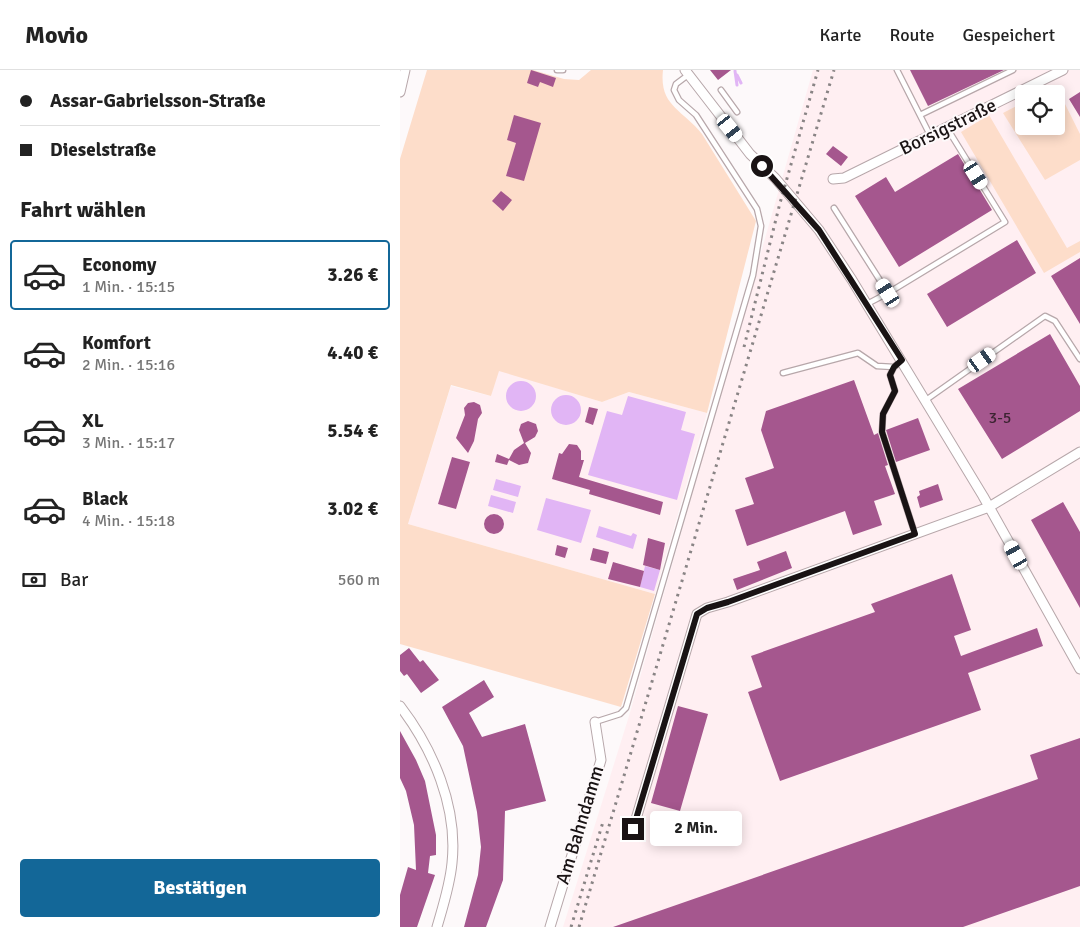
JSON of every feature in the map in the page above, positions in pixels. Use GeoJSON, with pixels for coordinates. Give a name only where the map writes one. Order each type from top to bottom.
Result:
{"type":"FeatureCollection","features":[{"type":"Feature","properties":{"kind":"street"},"geometry":{"type":"LineString","coordinates":[[400,92],[404,70]]}},
{"type":"Feature","properties":{"kind":"street","name":"Borsigstraße"},"geometry":{"type":"LineString","coordinates":[[833,179],[844,178],[1062,70]]}},
{"type":"Feature","properties":{"kind":"street"},"geometry":{"type":"LineString","coordinates":[[686,73],[750,154],[775,178],[819,230],[926,400],[989,507],[1080,669]]}},
{"type":"Feature","properties":{"kind":"street"},"geometry":{"type":"LineString","coordinates":[[633,829],[697,614],[707,608],[989,507],[1080,452]]}},
{"type":"Feature","properties":{"kind":"street"},"geometry":{"type":"LineString","coordinates":[[402,711],[414,723],[431,757],[446,799],[452,830],[453,849],[450,882],[438,927]]}},
{"type":"Feature","properties":{"kind":"street","name":"Am Bahndamm"},"geometry":{"type":"LineString","coordinates":[[550,927],[601,760],[596,722]]}},
{"type":"Feature","properties":{"kind":"lane"},"geometry":{"type":"LineString","coordinates":[[558,70],[563,70]]}},
{"type":"Feature","properties":{"kind":"lane"},"geometry":{"type":"LineString","coordinates":[[898,70],[931,136]]}},
{"type":"Feature","properties":{"kind":"lane"},"geometry":{"type":"LineString","coordinates":[[920,115],[1013,70]]}},
{"type":"Feature","properties":{"kind":"lane"},"geometry":{"type":"LineString","coordinates":[[596,722],[620,714],[626,708],[753,275],[761,226],[757,209],[723,154],[696,115],[679,100],[674,90],[676,84],[686,73]]}},
{"type":"Feature","properties":{"kind":"lane"},"geometry":{"type":"LineString","coordinates":[[721,90],[737,112]]}},
{"type":"Feature","properties":{"kind":"lane"},"geometry":{"type":"LineString","coordinates":[[867,304],[1005,222],[947,128]]}},
{"type":"Feature","properties":{"kind":"lane"},"geometry":{"type":"LineString","coordinates":[[834,208],[888,293]]}},
{"type":"Feature","properties":{"kind":"lane"},"geometry":{"type":"LineString","coordinates":[[926,400],[1045,316],[1055,321],[1080,359]]}},
{"type":"Feature","properties":{"kind":"lane"},"geometry":{"type":"LineString","coordinates":[[783,373],[858,352],[877,366],[894,367]]}},
{"type":"Feature","properties":{"kind":"lane"},"geometry":{"type":"LineString","coordinates":[[902,360],[894,367],[890,375],[895,391],[883,414],[882,432],[915,534]]}},
{"type":"Feature","properties":{"kind":"shaded area"},"geometry":{"type":"Polygon","coordinates":[[[427,70],[533,70],[564,79],[579,80],[591,70],[663,70],[663,82],[668,99],[702,134],[756,221],[707,413],[629,392],[602,402],[499,371],[491,396],[451,385],[408,524],[655,594],[621,707],[400,644],[400,159],[427,70]]]}},
{"type":"Feature","properties":{"kind":"shaded area"},"geometry":{"type":"Polygon","coordinates":[[[813,70],[1080,70],[1080,927],[563,927],[629,716],[813,70]]]}},
{"type":"Feature","properties":{"kind":"shaded area"},"geometry":{"type":"Polygon","coordinates":[[[1065,104],[1080,134],[1080,160],[1045,180],[1017,135],[1065,135],[1065,104]]]}},
{"type":"Feature","properties":{"kind":"shaded area"},"geometry":{"type":"Polygon","coordinates":[[[1015,107],[1015,132],[1003,113],[1015,107]]]}},
{"type":"Feature","properties":{"kind":"shaded area"},"geometry":{"type":"Polygon","coordinates":[[[989,115],[1067,248],[1080,241],[1080,252],[1044,273],[961,132],[989,115]]]}},
{"type":"Feature","properties":{"kind":"shaded area"},"geometry":{"type":"Polygon","coordinates":[[[498,370],[602,402],[629,392],[707,413],[655,594],[408,524],[451,386],[491,396],[498,370]]]}},
{"type":"Feature","properties":{"kind":"shaded area"},"geometry":{"type":"Polygon","coordinates":[[[521,381],[532,385],[536,396],[532,407],[521,411],[510,407],[506,396],[510,385],[521,381]]]}},
{"type":"Feature","properties":{"kind":"shaded area"},"geometry":{"type":"Polygon","coordinates":[[[566,395],[577,399],[581,410],[577,421],[566,425],[555,421],[551,410],[555,399],[566,395]]]}},
{"type":"Feature","properties":{"kind":"shaded area"},"geometry":{"type":"Polygon","coordinates":[[[628,396],[686,412],[681,430],[695,434],[677,500],[588,475],[607,411],[622,415],[628,396]]]}},
{"type":"Feature","properties":{"kind":"shaded area"},"geometry":{"type":"Polygon","coordinates":[[[496,479],[521,486],[518,497],[493,490],[496,479]]]}},
{"type":"Feature","properties":{"kind":"shaded area"},"geometry":{"type":"Polygon","coordinates":[[[491,495],[516,502],[513,513],[488,506],[491,495]]]}},
{"type":"Feature","properties":{"kind":"shaded area"},"geometry":{"type":"Polygon","coordinates":[[[546,498],[591,510],[581,543],[537,530],[546,498]]]}},
{"type":"Feature","properties":{"kind":"shaded area"},"geometry":{"type":"Polygon","coordinates":[[[599,526],[631,536],[633,533],[637,535],[633,549],[596,537],[599,526]]]}},
{"type":"Feature","properties":{"kind":"shaded area"},"geometry":{"type":"Polygon","coordinates":[[[645,566],[660,570],[654,591],[640,587],[645,566]]]}},
{"type":"Feature","properties":{"kind":"building"},"geometry":{"type":"Polygon","coordinates":[[[531,70],[556,78],[553,87],[540,82],[538,87],[527,83],[531,70]]]}},
{"type":"Feature","properties":{"kind":"building"},"geometry":{"type":"Polygon","coordinates":[[[710,70],[731,70],[718,80],[710,70]]]}},
{"type":"Feature","properties":{"kind":"building"},"geometry":{"type":"Polygon","coordinates":[[[910,70],[1004,70],[928,106],[910,70]]]}},
{"type":"Feature","properties":{"kind":"building"},"geometry":{"type":"Polygon","coordinates":[[[1080,92],[1080,117],[1069,99],[1080,92]]]}},
{"type":"Feature","properties":{"kind":"building"},"geometry":{"type":"Polygon","coordinates":[[[514,115],[541,123],[524,181],[506,176],[516,143],[507,140],[514,115]]]}},
{"type":"Feature","properties":{"kind":"building"},"geometry":{"type":"Polygon","coordinates":[[[833,146],[848,157],[841,166],[826,154],[833,146]]]}},
{"type":"Feature","properties":{"kind":"building"},"geometry":{"type":"Polygon","coordinates":[[[958,154],[992,210],[899,267],[855,196],[886,177],[895,192],[958,154]]]}},
{"type":"Feature","properties":{"kind":"building"},"geometry":{"type":"Polygon","coordinates":[[[501,191],[512,200],[503,211],[492,201],[501,191]]]}},
{"type":"Feature","properties":{"kind":"building"},"geometry":{"type":"Polygon","coordinates":[[[1017,240],[1036,273],[947,327],[927,294],[1017,240]]]}},
{"type":"Feature","properties":{"kind":"building"},"geometry":{"type":"Polygon","coordinates":[[[1080,258],[1080,324],[1051,276],[1080,258]]]}},
{"type":"Feature","properties":{"kind":"building"},"geometry":{"type":"Polygon","coordinates":[[[1050,334],[1080,386],[1080,411],[1002,459],[958,389],[1050,334]]]}},
{"type":"Feature","properties":{"kind":"building"},"geometry":{"type":"Polygon","coordinates":[[[854,380],[874,435],[878,433],[888,465],[885,466],[895,494],[874,501],[882,525],[853,535],[845,511],[747,546],[735,510],[754,504],[745,478],[774,468],[761,430],[766,411],[854,380]]]}},
{"type":"Feature","properties":{"kind":"building"},"geometry":{"type":"Polygon","coordinates":[[[474,402],[480,405],[482,413],[478,419],[474,441],[468,453],[456,438],[465,415],[464,408],[468,403],[474,402]]]}},
{"type":"Feature","properties":{"kind":"building"},"geometry":{"type":"Polygon","coordinates":[[[589,407],[598,409],[593,425],[585,422],[589,407]]]}},
{"type":"Feature","properties":{"kind":"building"},"geometry":{"type":"Polygon","coordinates":[[[918,418],[930,450],[896,462],[886,430],[918,418]]]}},
{"type":"Feature","properties":{"kind":"building"},"geometry":{"type":"Polygon","coordinates":[[[528,421],[536,424],[538,431],[535,437],[525,443],[531,453],[528,463],[519,465],[509,460],[507,465],[495,462],[497,454],[509,459],[514,450],[524,443],[519,430],[521,424],[528,421]]]}},
{"type":"Feature","properties":{"kind":"building"},"geometry":{"type":"Polygon","coordinates":[[[569,444],[577,445],[581,451],[581,460],[584,460],[579,477],[663,502],[660,515],[589,494],[590,490],[552,479],[559,453],[562,454],[569,444]]]}},
{"type":"Feature","properties":{"kind":"building"},"geometry":{"type":"Polygon","coordinates":[[[452,457],[470,462],[456,509],[438,504],[452,457]]]}},
{"type":"Feature","properties":{"kind":"building"},"geometry":{"type":"Polygon","coordinates":[[[938,484],[943,500],[920,508],[917,497],[920,495],[919,491],[938,484]]]}},
{"type":"Feature","properties":{"kind":"building"},"geometry":{"type":"Polygon","coordinates":[[[1063,502],[1080,532],[1080,608],[1031,520],[1063,502]]]}},
{"type":"Feature","properties":{"kind":"building"},"geometry":{"type":"Polygon","coordinates":[[[494,514],[501,517],[504,524],[501,531],[494,534],[487,531],[484,524],[487,517],[494,514]]]}},
{"type":"Feature","properties":{"kind":"building"},"geometry":{"type":"Polygon","coordinates":[[[648,538],[665,543],[660,570],[643,565],[648,538]]]}},
{"type":"Feature","properties":{"kind":"building"},"geometry":{"type":"Polygon","coordinates":[[[557,545],[568,548],[565,558],[555,555],[557,545]]]}},
{"type":"Feature","properties":{"kind":"building"},"geometry":{"type":"Polygon","coordinates":[[[593,548],[609,552],[606,564],[590,560],[593,548]]]}},
{"type":"Feature","properties":{"kind":"building"},"geometry":{"type":"Polygon","coordinates":[[[786,551],[792,568],[737,590],[733,579],[760,570],[757,562],[786,551]]]}},
{"type":"Feature","properties":{"kind":"building"},"geometry":{"type":"Polygon","coordinates":[[[613,562],[644,571],[640,587],[608,579],[613,562]]]}},
{"type":"Feature","properties":{"kind":"building"},"geometry":{"type":"Polygon","coordinates":[[[952,574],[971,630],[954,636],[961,656],[1037,628],[1043,646],[968,673],[981,710],[780,781],[748,692],[762,687],[751,656],[875,612],[871,604],[952,574]]]}},
{"type":"Feature","properties":{"kind":"building"},"geometry":{"type":"Polygon","coordinates":[[[409,648],[420,662],[423,660],[439,680],[421,693],[407,674],[404,676],[400,671],[400,655],[409,648]]]}},
{"type":"Feature","properties":{"kind":"building"},"geometry":{"type":"Polygon","coordinates":[[[484,680],[494,697],[469,713],[482,737],[525,724],[546,801],[505,811],[503,880],[486,927],[464,927],[478,875],[481,847],[477,812],[463,746],[442,707],[484,680]]]}},
{"type":"Feature","properties":{"kind":"building"},"geometry":{"type":"Polygon","coordinates":[[[678,706],[708,714],[680,811],[651,803],[678,706]]]}},
{"type":"Feature","properties":{"kind":"building"},"geometry":{"type":"Polygon","coordinates":[[[400,731],[425,781],[436,835],[436,855],[430,856],[428,873],[435,875],[417,927],[400,927],[400,895],[408,867],[416,870],[414,825],[406,791],[400,778],[400,731]]]}},
{"type":"Feature","properties":{"kind":"building"},"geometry":{"type":"Polygon","coordinates":[[[1080,738],[1080,886],[963,927],[613,927],[1038,779],[1030,755],[1080,738]]]}},
{"type":"Feature","properties":{"kind":"waterway"},"geometry":{"type":"LineString","coordinates":[[735,71],[737,85]]}},
{"type":"Feature","properties":{"kind":"waterway"},"geometry":{"type":"LineString","coordinates":[[737,75],[741,83]]}},
{"type":"Feature","properties":{"kind":"railway"},"geometry":{"type":"LineString","coordinates":[[744,347],[780,203],[818,70]]}},
{"type":"Feature","properties":{"kind":"railway"},"geometry":{"type":"LineString","coordinates":[[579,927],[834,70]]}},
{"type":"Feature","properties":{"kind":"railway"},"geometry":{"type":"LineString","coordinates":[[571,927],[603,822]]}},
{"type":"Feature","properties":{"kind":"route"},"geometry":{"type":"LineString","coordinates":[[633,829],[697,614],[707,608],[915,534],[882,432],[883,414],[895,391],[890,375],[894,367],[902,360],[819,230],[775,178],[762,166]]}}]}
